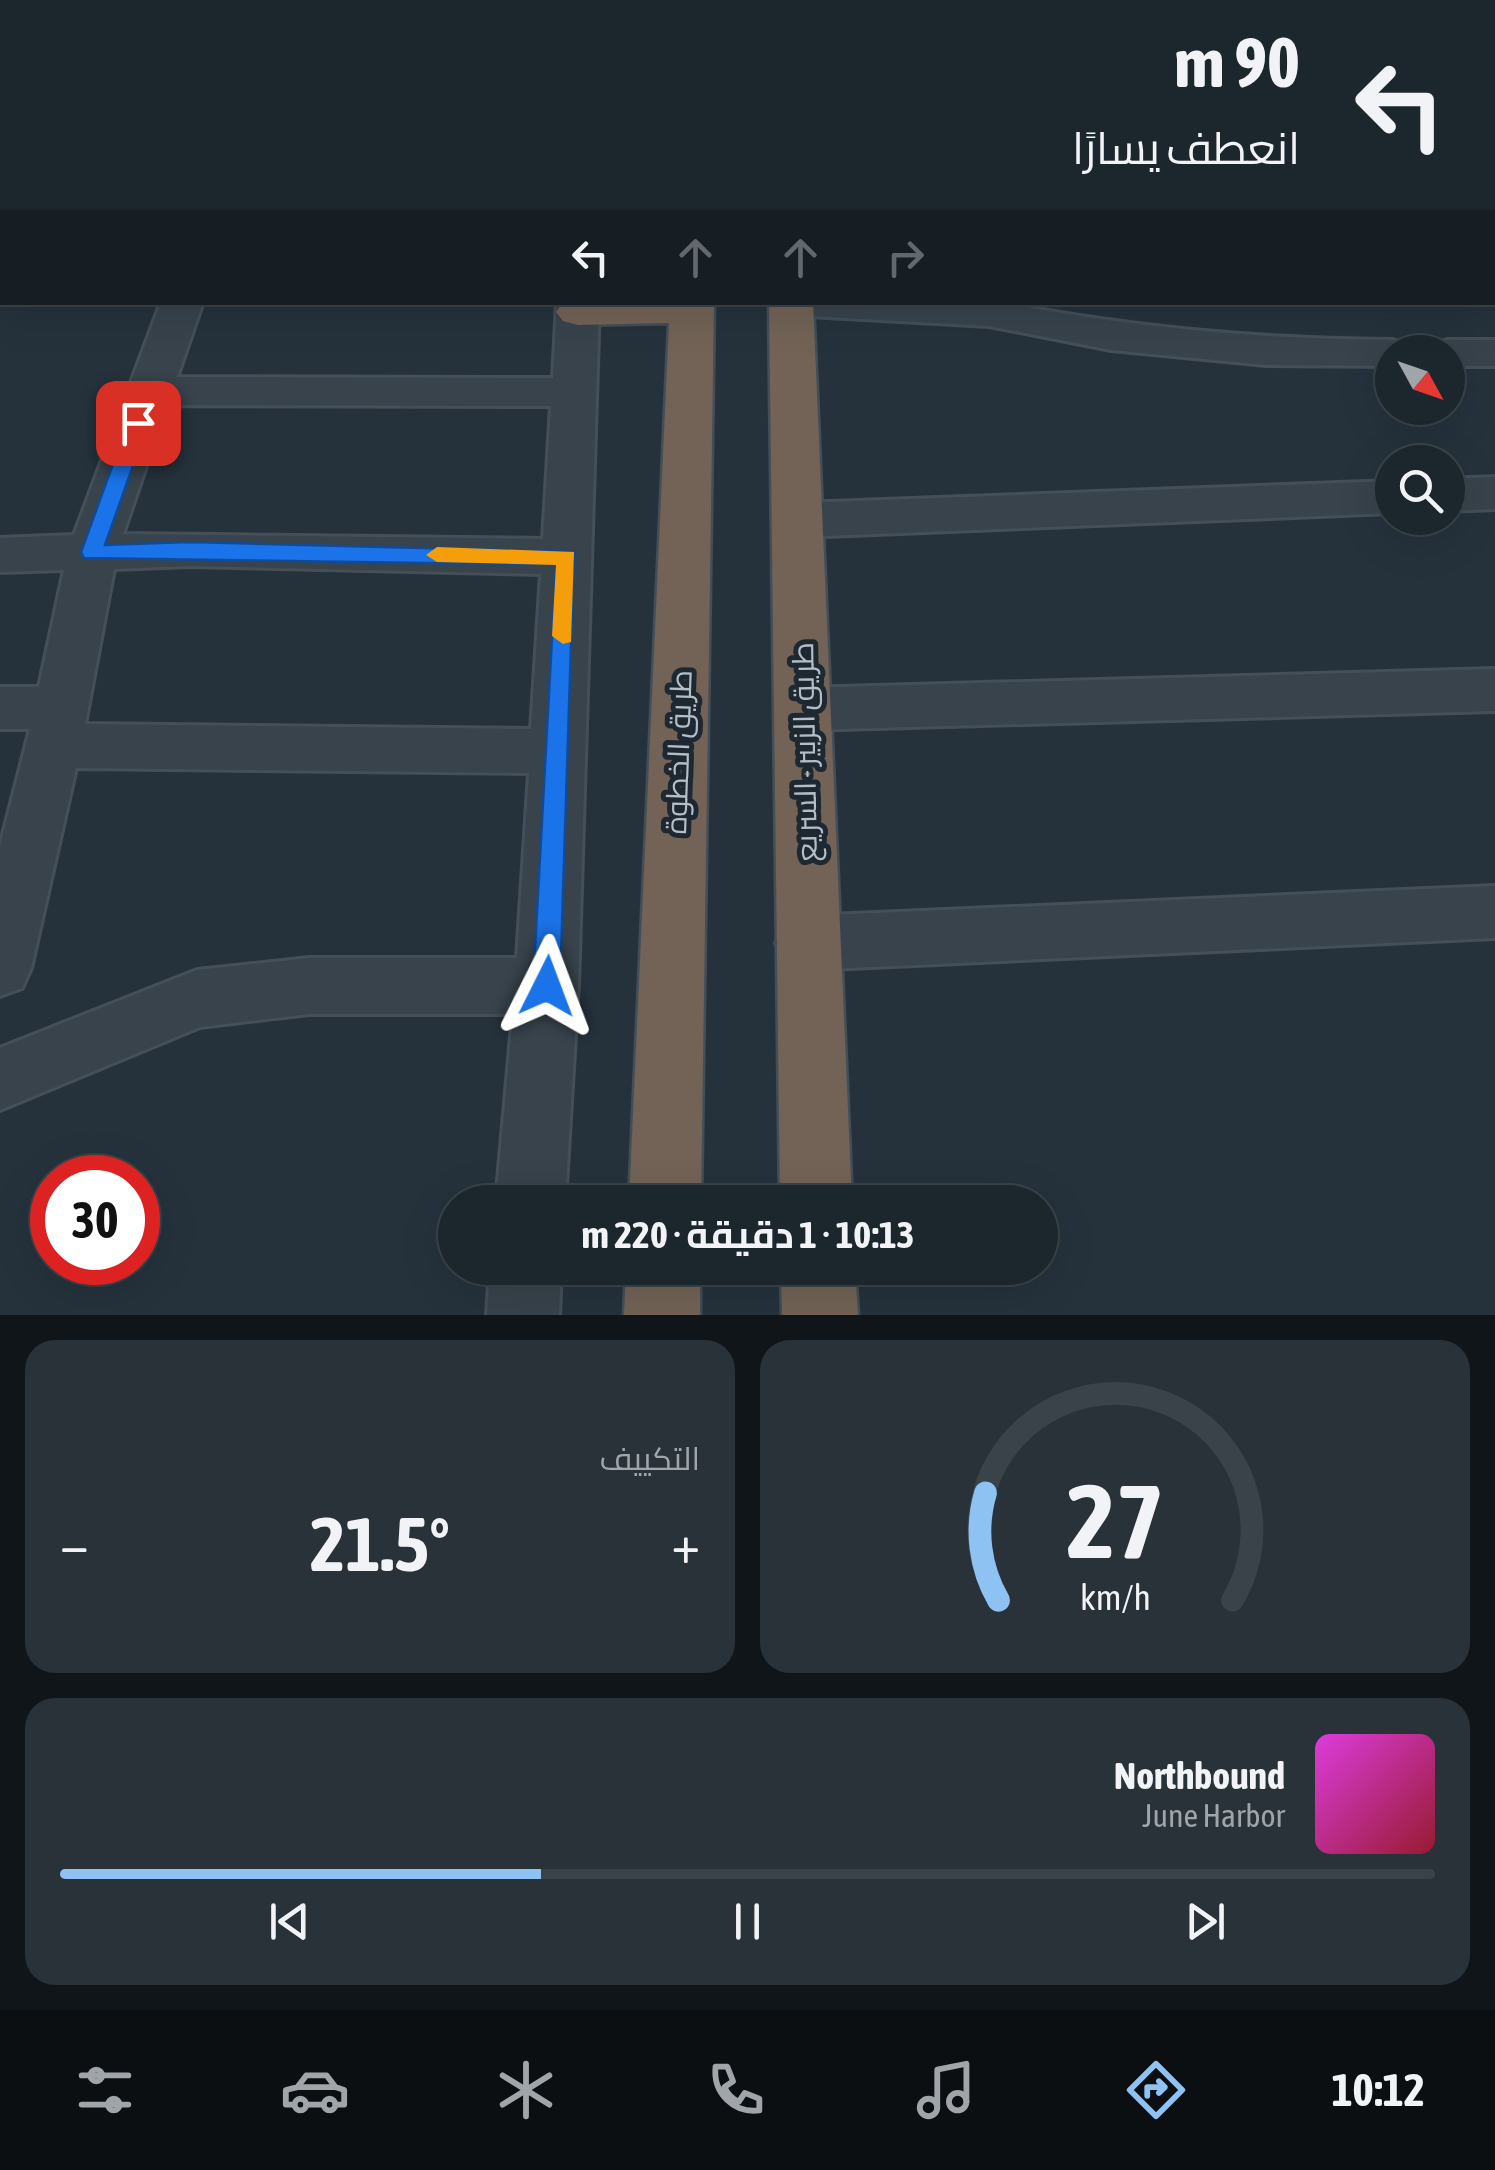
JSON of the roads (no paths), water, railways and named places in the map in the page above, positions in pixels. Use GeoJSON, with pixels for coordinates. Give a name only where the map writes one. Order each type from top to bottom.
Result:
{"type":"FeatureCollection","features":[{"type":"Feature","properties":{"kind":"highway","name":"طريق الزبير - السريع"},"geometry":{"type":"LineString","coordinates":[[792,305],[802,520],[806,943],[815,1185]]}},
{"type":"Feature","properties":{"kind":"highway"},"geometry":{"type":"LineString","coordinates":[[578,307],[691,306]]}},
{"type":"Feature","properties":{"kind":"highway","name":"طريق الخطوة"},"geometry":{"type":"LineString","coordinates":[[665,1185],[691,306]]}},
{"type":"Feature","properties":{"kind":"highway"},"geometry":{"type":"LineString","coordinates":[[662,1315],[663,1285]]}},
{"type":"Feature","properties":{"kind":"highway"},"geometry":{"type":"LineString","coordinates":[[819,1285],[820,1315]]}},
{"type":"Feature","properties":{"kind":"street"},"geometry":{"type":"LineString","coordinates":[[0,968],[57,727],[92,552],[181,305]]}},
{"type":"Feature","properties":{"kind":"street"},"geometry":{"type":"LineString","coordinates":[[831,305],[989,313],[1111,338],[1266,352],[1375,352]]}},
{"type":"Feature","properties":{"kind":"street"},"geometry":{"type":"LineString","coordinates":[[532,1185],[547,986],[578,307]]}},
{"type":"Feature","properties":{"kind":"street"},"geometry":{"type":"LineString","coordinates":[[1465,353],[1495,353]]}},
{"type":"Feature","properties":{"kind":"street"},"geometry":{"type":"LineString","coordinates":[[150,391],[574,392]]}},
{"type":"Feature","properties":{"kind":"street"},"geometry":{"type":"LineString","coordinates":[[1465,494],[1495,493]]}},
{"type":"Feature","properties":{"kind":"street"},"geometry":{"type":"LineString","coordinates":[[802,520],[1375,498]]}},
{"type":"Feature","properties":{"kind":"street"},"geometry":{"type":"LineString","coordinates":[[0,555],[190,550],[567,557]]}},
{"type":"Feature","properties":{"kind":"street"},"geometry":{"type":"LineString","coordinates":[[804,709],[1495,690]]}},
{"type":"Feature","properties":{"kind":"street"},"geometry":{"type":"LineString","coordinates":[[0,708],[57,727],[558,751]]}},
{"type":"Feature","properties":{"kind":"street"},"geometry":{"type":"LineString","coordinates":[[806,943],[1495,912]]}},
{"type":"Feature","properties":{"kind":"street"},"geometry":{"type":"LineString","coordinates":[[0,1079],[197,1000],[309,986],[547,986]]}},
{"type":"Feature","properties":{"kind":"street"},"geometry":{"type":"LineString","coordinates":[[523,1315],[525,1285]]}}]}
